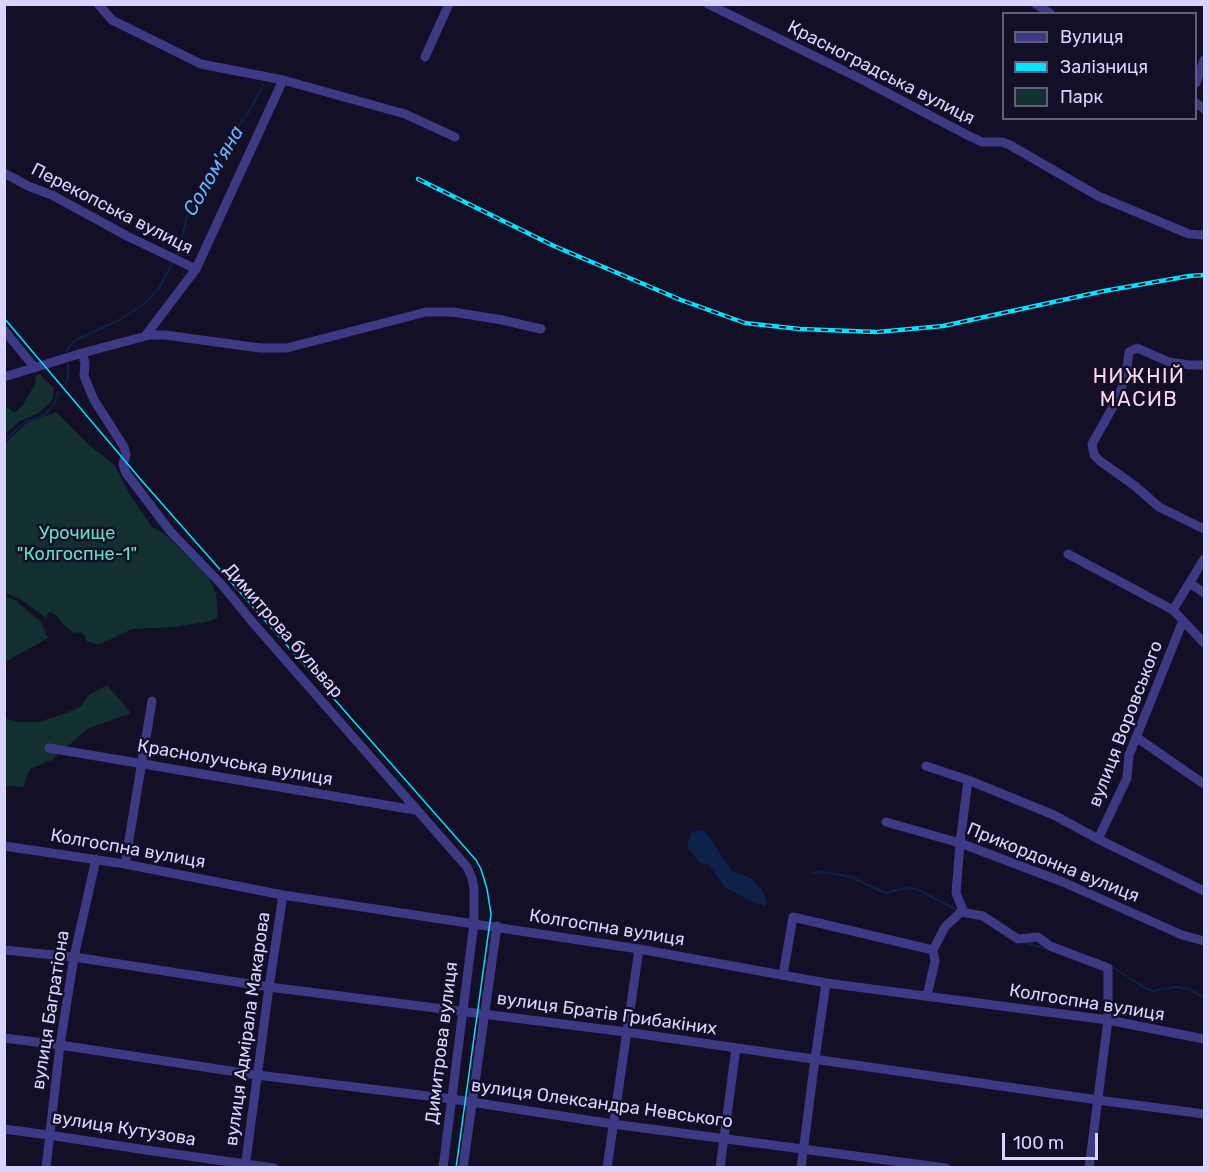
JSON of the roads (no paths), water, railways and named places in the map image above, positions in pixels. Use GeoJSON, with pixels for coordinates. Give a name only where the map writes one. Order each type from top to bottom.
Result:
{"type":"FeatureCollection","features":[{"type":"Feature","properties":{"kind":"street"},"geometry":{"type":"LineString","coordinates":[[98,4],[112,20],[201,64],[283,80],[405,114],[455,137]]}},
{"type":"Feature","properties":{"kind":"street"},"geometry":{"type":"LineString","coordinates":[[425,57],[449,4]]}},
{"type":"Feature","properties":{"kind":"street","name":"Красноградська вулиця"},"geometry":{"type":"LineString","coordinates":[[708,4],[857,77],[971,138],[982,142],[1002,142],[1010,145],[1098,196],[1189,234],[1204,235]]}},
{"type":"Feature","properties":{"kind":"street"},"geometry":{"type":"LineString","coordinates":[[1197,80],[1204,60]]}},
{"type":"Feature","properties":{"kind":"street"},"geometry":{"type":"LineString","coordinates":[[196,269],[283,80]]}},
{"type":"Feature","properties":{"kind":"street","name":"Перекопська вулиця"},"geometry":{"type":"LineString","coordinates":[[4,173],[196,269],[147,335]]}},
{"type":"Feature","properties":{"kind":"street"},"geometry":{"type":"LineString","coordinates":[[4,378],[147,335],[165,335],[260,348],[287,348],[426,312],[453,312],[541,329]]}},
{"type":"Feature","properties":{"kind":"street"},"geometry":{"type":"LineString","coordinates":[[4,330],[35,368]]}},
{"type":"Feature","properties":{"kind":"street"},"geometry":{"type":"LineString","coordinates":[[1204,365],[1169,362],[1141,349],[1133,349],[1129,352],[1121,390],[1092,444],[1094,455],[1100,461],[1135,486],[1159,507],[1204,529]]}},
{"type":"Feature","properties":{"kind":"street","name":"Димитрова бульвар"},"geometry":{"type":"LineString","coordinates":[[82,353],[85,362],[84,376],[94,400],[124,447],[126,473],[170,531],[223,586],[415,810],[467,867],[474,889],[474,923]]}},
{"type":"Feature","properties":{"kind":"street"},"geometry":{"type":"LineString","coordinates":[[4,369],[18,374]]}},
{"type":"Feature","properties":{"kind":"street"},"geometry":{"type":"LineString","coordinates":[[1068,554],[1173,610],[1204,643]]}},
{"type":"Feature","properties":{"kind":"street"},"geometry":{"type":"LineString","coordinates":[[1173,610],[1204,559]]}},
{"type":"Feature","properties":{"kind":"street"},"geometry":{"type":"LineString","coordinates":[[1190,583],[1204,593]]}},
{"type":"Feature","properties":{"kind":"street","name":"вулиця Воровського"},"geometry":{"type":"LineString","coordinates":[[1098,839],[1127,778],[1129,755],[1183,621]]}},
{"type":"Feature","properties":{"kind":"street"},"geometry":{"type":"LineString","coordinates":[[125,864],[152,701]]}},
{"type":"Feature","properties":{"kind":"street"},"geometry":{"type":"LineString","coordinates":[[1136,737],[1204,784]]}},
{"type":"Feature","properties":{"kind":"street","name":"Краснолучська вулиця"},"geometry":{"type":"LineString","coordinates":[[49,748],[415,810]]}},
{"type":"Feature","properties":{"kind":"street"},"geometry":{"type":"LineString","coordinates":[[926,766],[1054,814],[1098,839],[1204,891]]}},
{"type":"Feature","properties":{"kind":"street"},"geometry":{"type":"LineString","coordinates":[[927,996],[935,961],[933,950],[945,927],[963,909],[956,893],[968,780]]}},
{"type":"Feature","properties":{"kind":"street","name":"Прикордонна вулиця"},"geometry":{"type":"LineString","coordinates":[[886,822],[960,843],[1063,882],[1182,935],[1204,941]]}},
{"type":"Feature","properties":{"kind":"street","name":"Колгоспна вулиця"},"geometry":{"type":"LineString","coordinates":[[4,846],[125,864],[283,895],[639,949],[826,983],[1108,1020],[1204,1039]]}},
{"type":"Feature","properties":{"kind":"street","name":"вулиця Багратіона"},"geometry":{"type":"LineString","coordinates":[[46,1167],[60,1045],[74,957],[96,859]]}},
{"type":"Feature","properties":{"kind":"street","name":"вулиця Адмірала Макарова"},"geometry":{"type":"LineString","coordinates":[[245,1166],[283,895]]}},
{"type":"Feature","properties":{"kind":"street"},"geometry":{"type":"LineString","coordinates":[[961,912],[983,916],[1018,939],[1038,937],[1050,946],[1108,968],[1108,1020],[1089,1167]]}},
{"type":"Feature","properties":{"kind":"street"},"geometry":{"type":"LineString","coordinates":[[783,975],[794,917],[933,950]]}},
{"type":"Feature","properties":{"kind":"street","name":"Димитрова вулиця"},"geometry":{"type":"LineString","coordinates":[[443,1167],[474,923]]}},
{"type":"Feature","properties":{"kind":"street","name":"Димитрова вулиця"},"geometry":{"type":"LineString","coordinates":[[463,1167],[497,926]]}},
{"type":"Feature","properties":{"kind":"street"},"geometry":{"type":"LineString","coordinates":[[607,1167],[639,949]]}},
{"type":"Feature","properties":{"kind":"street","name":"вулиця Братів Грибакіних"},"geometry":{"type":"LineString","coordinates":[[4,950],[74,957],[269,987],[626,1032],[1204,1114]]}},
{"type":"Feature","properties":{"kind":"street"},"geometry":{"type":"LineString","coordinates":[[801,1167],[826,983]]}},
{"type":"Feature","properties":{"kind":"street","name":"вулиця Олександра Невського"},"geometry":{"type":"LineString","coordinates":[[4,1038],[257,1076],[946,1167]]}},
{"type":"Feature","properties":{"kind":"street"},"geometry":{"type":"LineString","coordinates":[[720,1167],[736,1048]]}},
{"type":"Feature","properties":{"kind":"street","name":"вулиця Кутузова"},"geometry":{"type":"LineString","coordinates":[[4,1130],[245,1166],[274,1167]]}},
{"type":"Feature","properties":{"kind":"water"},"geometry":{"type":"Polygon","coordinates":[[[702,830],[708,835],[731,870],[752,879],[763,891],[767,903],[765,906],[754,903],[725,887],[709,865],[699,862],[687,847],[691,833],[702,830]]]}},
{"type":"Feature","properties":{"kind":"waterway","name":"Солом'яна"},"geometry":{"type":"LineString","coordinates":[[177,256],[189,209],[206,183],[216,173],[226,143],[249,112],[263,85]]}},
{"type":"Feature","properties":{"kind":"waterway","name":"Солом'яна"},"geometry":{"type":"LineString","coordinates":[[67,351],[76,340],[121,319],[145,303],[159,288],[174,261]]}},
{"type":"Feature","properties":{"kind":"waterway","name":"Солом'яна"},"geometry":{"type":"LineString","coordinates":[[65,384],[68,379],[68,364]]}},
{"type":"Feature","properties":{"kind":"waterway"},"geometry":{"type":"LineString","coordinates":[[4,441],[26,421],[46,414],[54,404],[58,392]]}},
{"type":"Feature","properties":{"kind":"waterway"},"geometry":{"type":"LineString","coordinates":[[812,873],[824,872],[851,877],[885,893],[907,888],[917,889],[957,910]]}},
{"type":"Feature","properties":{"kind":"waterway"},"geometry":{"type":"LineString","coordinates":[[1026,943],[1047,949]]}},
{"type":"Feature","properties":{"kind":"waterway"},"geometry":{"type":"LineString","coordinates":[[1110,965],[1152,991],[1176,987],[1197,993],[1204,999]]}},
{"type":"Feature","properties":{"kind":"tram line"},"geometry":{"type":"LineString","coordinates":[[4,318],[142,481],[476,860],[481,869],[491,914],[456,1168]]}},
{"type":"Feature","properties":{"kind":"railway"},"geometry":{"type":"LineString","coordinates":[[418,179],[554,246],[681,300],[745,323],[800,329],[877,332],[943,326],[1104,291],[1204,275]]}},
{"type":"Feature","properties":{"kind":"district","name":"НИЖНІЙ МАСИВ"},"geometry":{"type":"Point","coordinates":[1139,388]}},
{"type":"Feature","properties":{"kind":"park label","name":"Урочище \"Колгоспне-1\""},"geometry":{"type":"Point","coordinates":[77,544]}}]}
